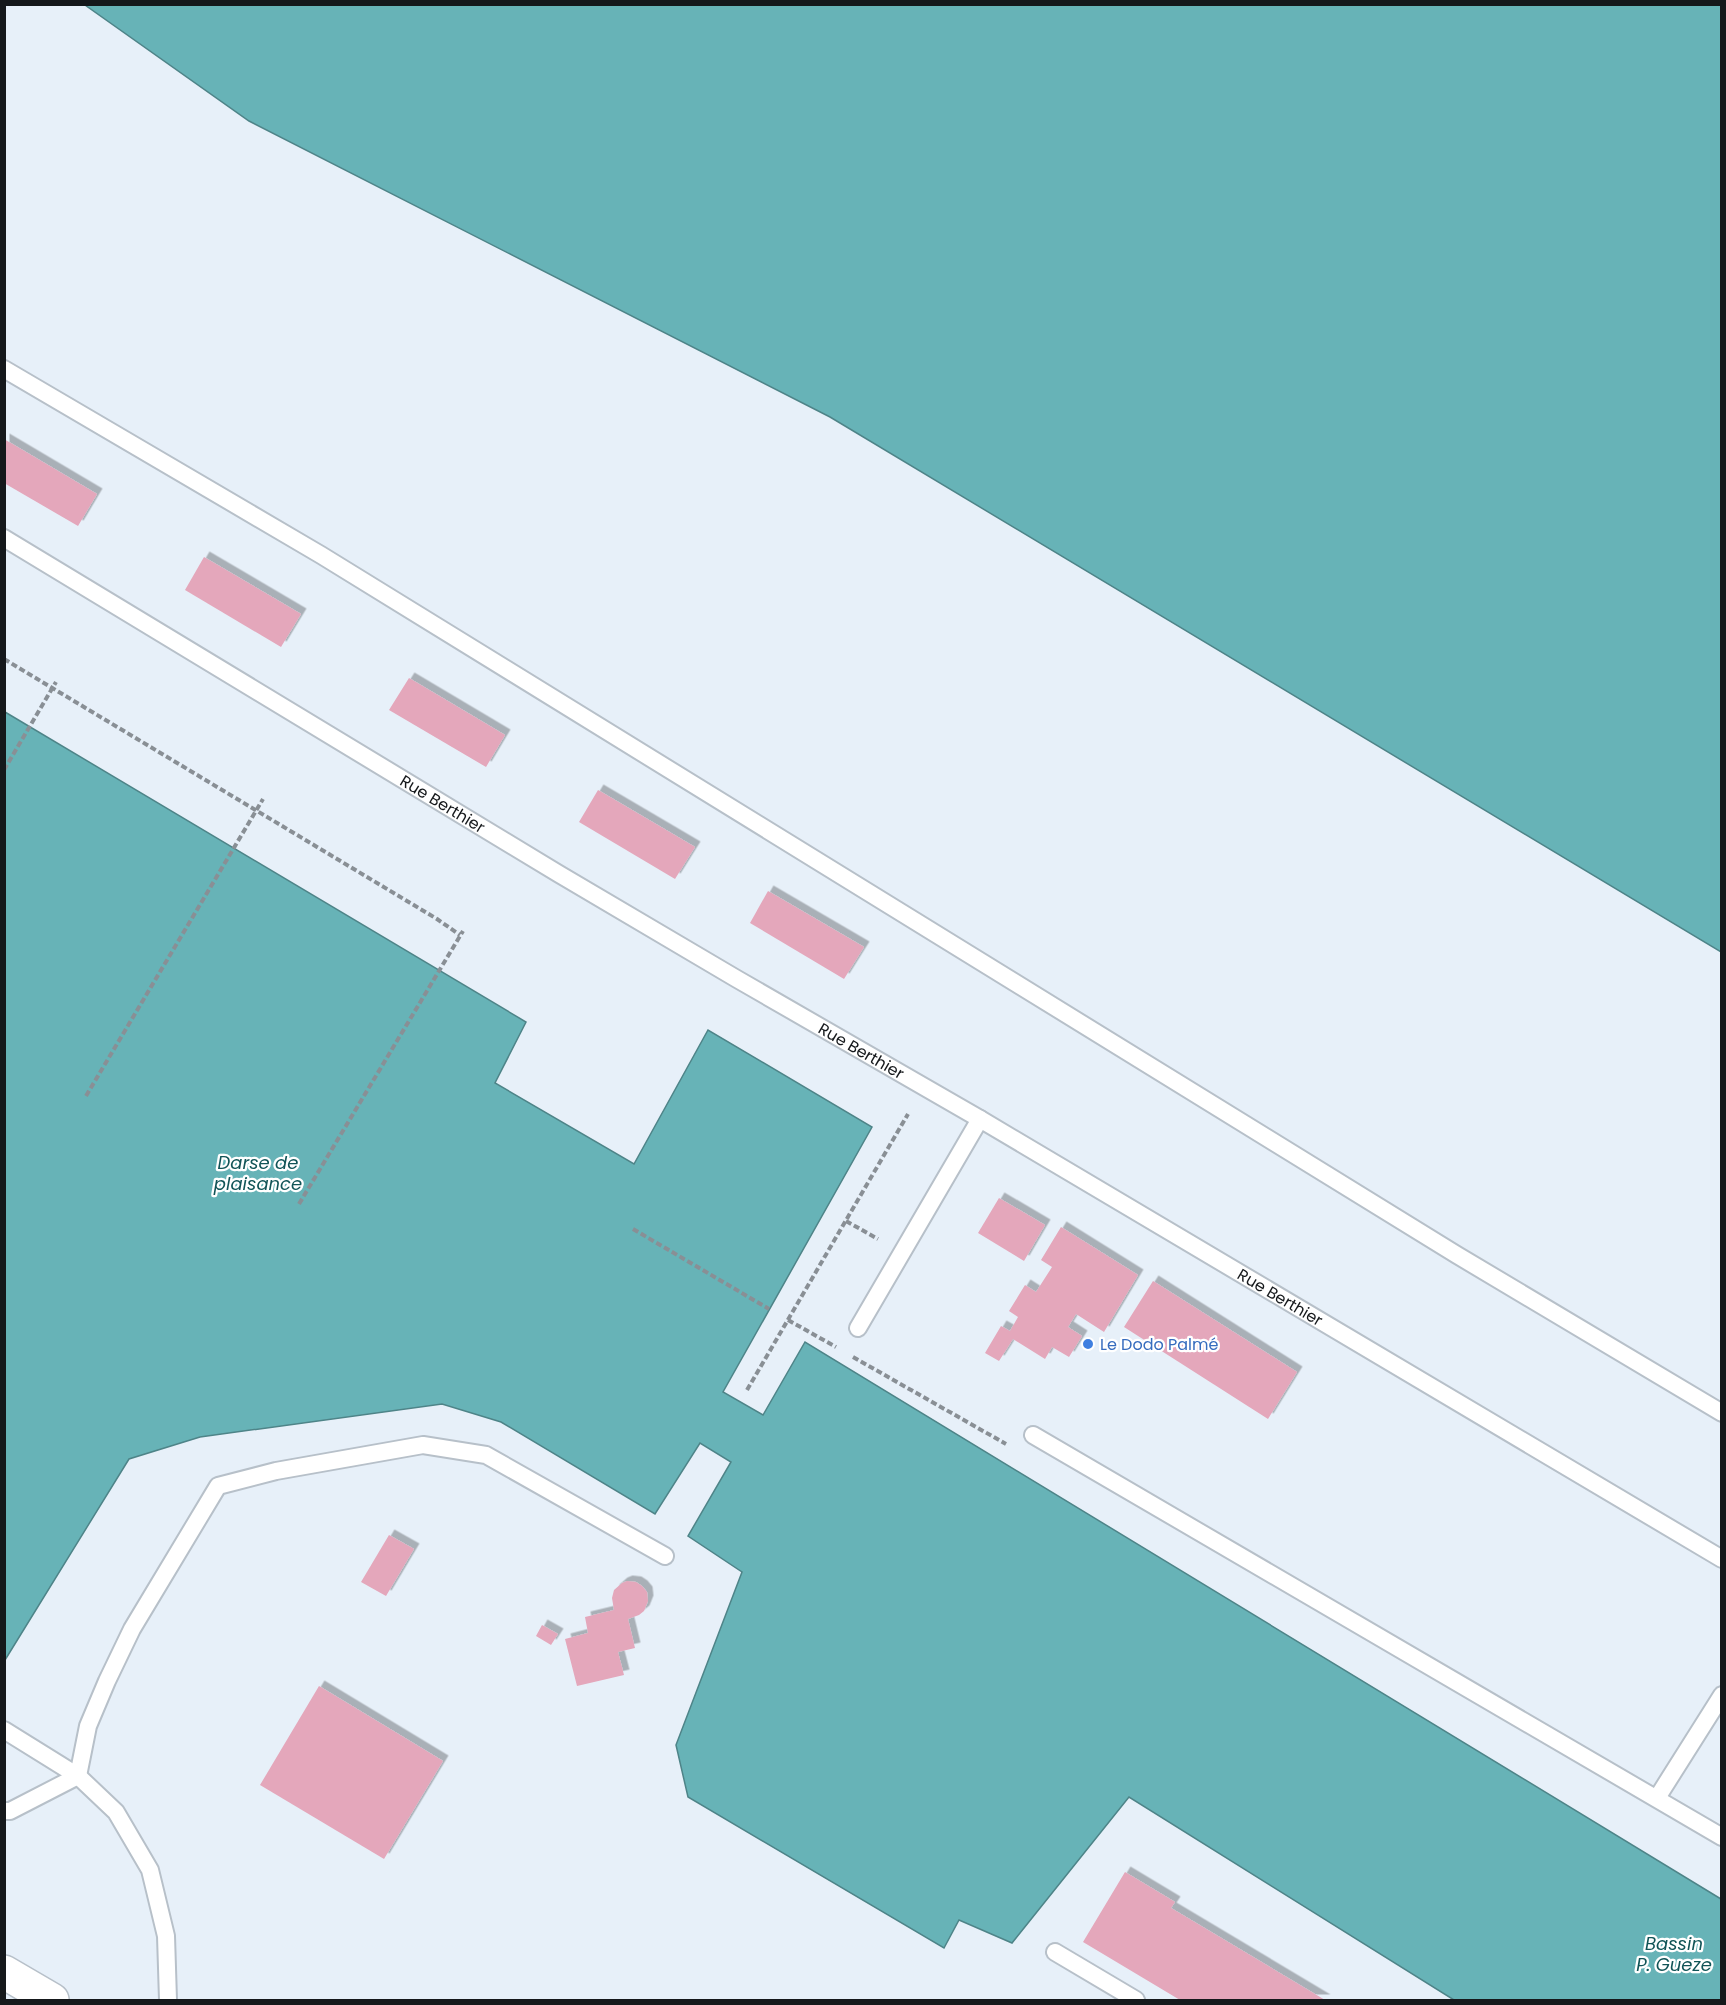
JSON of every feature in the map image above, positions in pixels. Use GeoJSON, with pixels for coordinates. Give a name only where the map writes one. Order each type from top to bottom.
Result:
{"type":"FeatureCollection","features":[{"type":"Feature","properties":{"kind":"main road"},"geometry":{"type":"LineString","coordinates":[[4,1972],[52,2001]]}},
{"type":"Feature","properties":{"kind":"lane"},"geometry":{"type":"LineString","coordinates":[[4,369],[321,555],[1456,1255],[1722,1413]]}},
{"type":"Feature","properties":{"kind":"lane","name":"Rue Berthier"},"geometry":{"type":"LineString","coordinates":[[4,538],[737,979],[980,1119],[1722,1559]]}},
{"type":"Feature","properties":{"kind":"lane"},"geometry":{"type":"LineString","coordinates":[[858,1328],[980,1119]]}},
{"type":"Feature","properties":{"kind":"lane"},"geometry":{"type":"LineString","coordinates":[[1033,1435],[1722,1837]]}},
{"type":"Feature","properties":{"kind":"lane"},"geometry":{"type":"LineString","coordinates":[[78,1776],[88,1726],[132,1629],[218,1486],[276,1472],[423,1444],[486,1455],[665,1556]]}},
{"type":"Feature","properties":{"kind":"lane"},"geometry":{"type":"LineString","coordinates":[[1657,1798],[1722,1695]]}},
{"type":"Feature","properties":{"kind":"lane"},"geometry":{"type":"LineString","coordinates":[[4,1730],[78,1776],[116,1812],[150,1870],[165,1936],[168,2001]]}},
{"type":"Feature","properties":{"kind":"lane"},"geometry":{"type":"LineString","coordinates":[[4,1811],[10,1811],[78,1776]]}},
{"type":"Feature","properties":{"kind":"lane"},"geometry":{"type":"LineString","coordinates":[[1055,1952],[1136,2001]]}},
{"type":"Feature","properties":{"kind":"path"},"geometry":{"type":"LineString","coordinates":[[4,659],[462,933],[299,1204]]}},
{"type":"Feature","properties":{"kind":"path"},"geometry":{"type":"LineString","coordinates":[[4,770],[56,681]]}},
{"type":"Feature","properties":{"kind":"path"},"geometry":{"type":"LineString","coordinates":[[86,1096],[263,799]]}},
{"type":"Feature","properties":{"kind":"path"},"geometry":{"type":"LineString","coordinates":[[747,1390],[908,1114]]}},
{"type":"Feature","properties":{"kind":"path"},"geometry":{"type":"LineString","coordinates":[[846,1221],[902,1252]]}},
{"type":"Feature","properties":{"kind":"path"},"geometry":{"type":"LineString","coordinates":[[633,1229],[769,1309]]}},
{"type":"Feature","properties":{"kind":"path"},"geometry":{"type":"LineString","coordinates":[[788,1320],[839,1349]]}},
{"type":"Feature","properties":{"kind":"path"},"geometry":{"type":"LineString","coordinates":[[849,1354],[1022,1453],[1033,1435]]}},
{"type":"Feature","properties":{"kind":"water"},"geometry":{"type":"Polygon","coordinates":[[[85,5],[1721,5],[1721,952],[830,417],[249,121],[85,5]]]}},
{"type":"Feature","properties":{"kind":"water"},"geometry":{"type":"Polygon","coordinates":[[[5,712],[526,1022],[495,1083],[634,1164],[708,1030],[872,1127],[723,1392],[763,1415],[805,1342],[1721,1899],[1721,2000],[1454,2000],[1129,1797],[1012,1943],[959,1920],[944,1948],[688,1797],[676,1745],[742,1572],[688,1536],[731,1462],[700,1443],[655,1514],[501,1422],[442,1404],[200,1437],[129,1459],[5,1660],[5,712]]]}},
{"type":"Feature","properties":{"kind":"building"},"geometry":{"type":"Polygon","coordinates":[[[4,439],[97,494],[78,526],[4,483],[4,439]]]}},
{"type":"Feature","properties":{"kind":"building"},"geometry":{"type":"Polygon","coordinates":[[[204,557],[301,614],[281,647],[185,590],[204,557]]]}},
{"type":"Feature","properties":{"kind":"building"},"geometry":{"type":"Polygon","coordinates":[[[409,678],[505,735],[486,767],[389,710],[409,678]]]}},
{"type":"Feature","properties":{"kind":"building"},"geometry":{"type":"Polygon","coordinates":[[[598,790],[695,847],[675,879],[579,822],[598,790]]]}},
{"type":"Feature","properties":{"kind":"building"},"geometry":{"type":"Polygon","coordinates":[[[768,891],[864,947],[844,979],[750,923],[768,891]]]}},
{"type":"Feature","properties":{"kind":"building"},"geometry":{"type":"Polygon","coordinates":[[[999,1198],[1045,1225],[1024,1261],[978,1233],[999,1198]]]}},
{"type":"Feature","properties":{"kind":"building"},"geometry":{"type":"Polygon","coordinates":[[[1061,1227],[1138,1275],[1104,1332],[1076,1314],[1068,1327],[1082,1336],[1069,1357],[1052,1347],[1045,1359],[1013,1339],[999,1361],[985,1353],[1001,1326],[1010,1331],[1018,1317],[1009,1311],[1025,1285],[1036,1292],[1052,1267],[1041,1260],[1061,1227]]]}},
{"type":"Feature","properties":{"kind":"building"},"geometry":{"type":"Polygon","coordinates":[[[1153,1281],[1297,1372],[1268,1419],[1124,1327],[1153,1281]]]}},
{"type":"Feature","properties":{"kind":"building"},"geometry":{"type":"Polygon","coordinates":[[[389,1535],[414,1549],[386,1596],[361,1582],[389,1535]]]}},
{"type":"Feature","properties":{"kind":"building"},"geometry":{"type":"Polygon","coordinates":[[[627,1581],[636,1582],[642,1586],[647,1592],[648,1601],[644,1611],[628,1619],[635,1648],[618,1652],[624,1675],[577,1686],[565,1639],[588,1633],[585,1617],[614,1610],[612,1598],[614,1590],[627,1581]]]}},
{"type":"Feature","properties":{"kind":"building"},"geometry":{"type":"Polygon","coordinates":[[[542,1625],[558,1634],[551,1645],[536,1636],[542,1625]]]}},
{"type":"Feature","properties":{"kind":"building"},"geometry":{"type":"Polygon","coordinates":[[[319,1686],[443,1761],[384,1859],[260,1785],[319,1686]]]}},
{"type":"Feature","properties":{"kind":"building"},"geometry":{"type":"Polygon","coordinates":[[[1125,1872],[1175,1902],[1171,1908],[1325,2000],[1180,2000],[1083,1942],[1125,1872]]]}},
{"type":"Feature","properties":{"kind":"place","name":"Le Dodo Palmé"},"geometry":{"type":"Point","coordinates":[1088,1344]}},
{"type":"Feature","properties":{"kind":"water label","name":"Darse de plaisance"},"geometry":{"type":"Point","coordinates":[258,1172]}},
{"type":"Feature","properties":{"kind":"water label","name":"Bassin P. Gueze"},"geometry":{"type":"Point","coordinates":[1674,1953]}}]}
